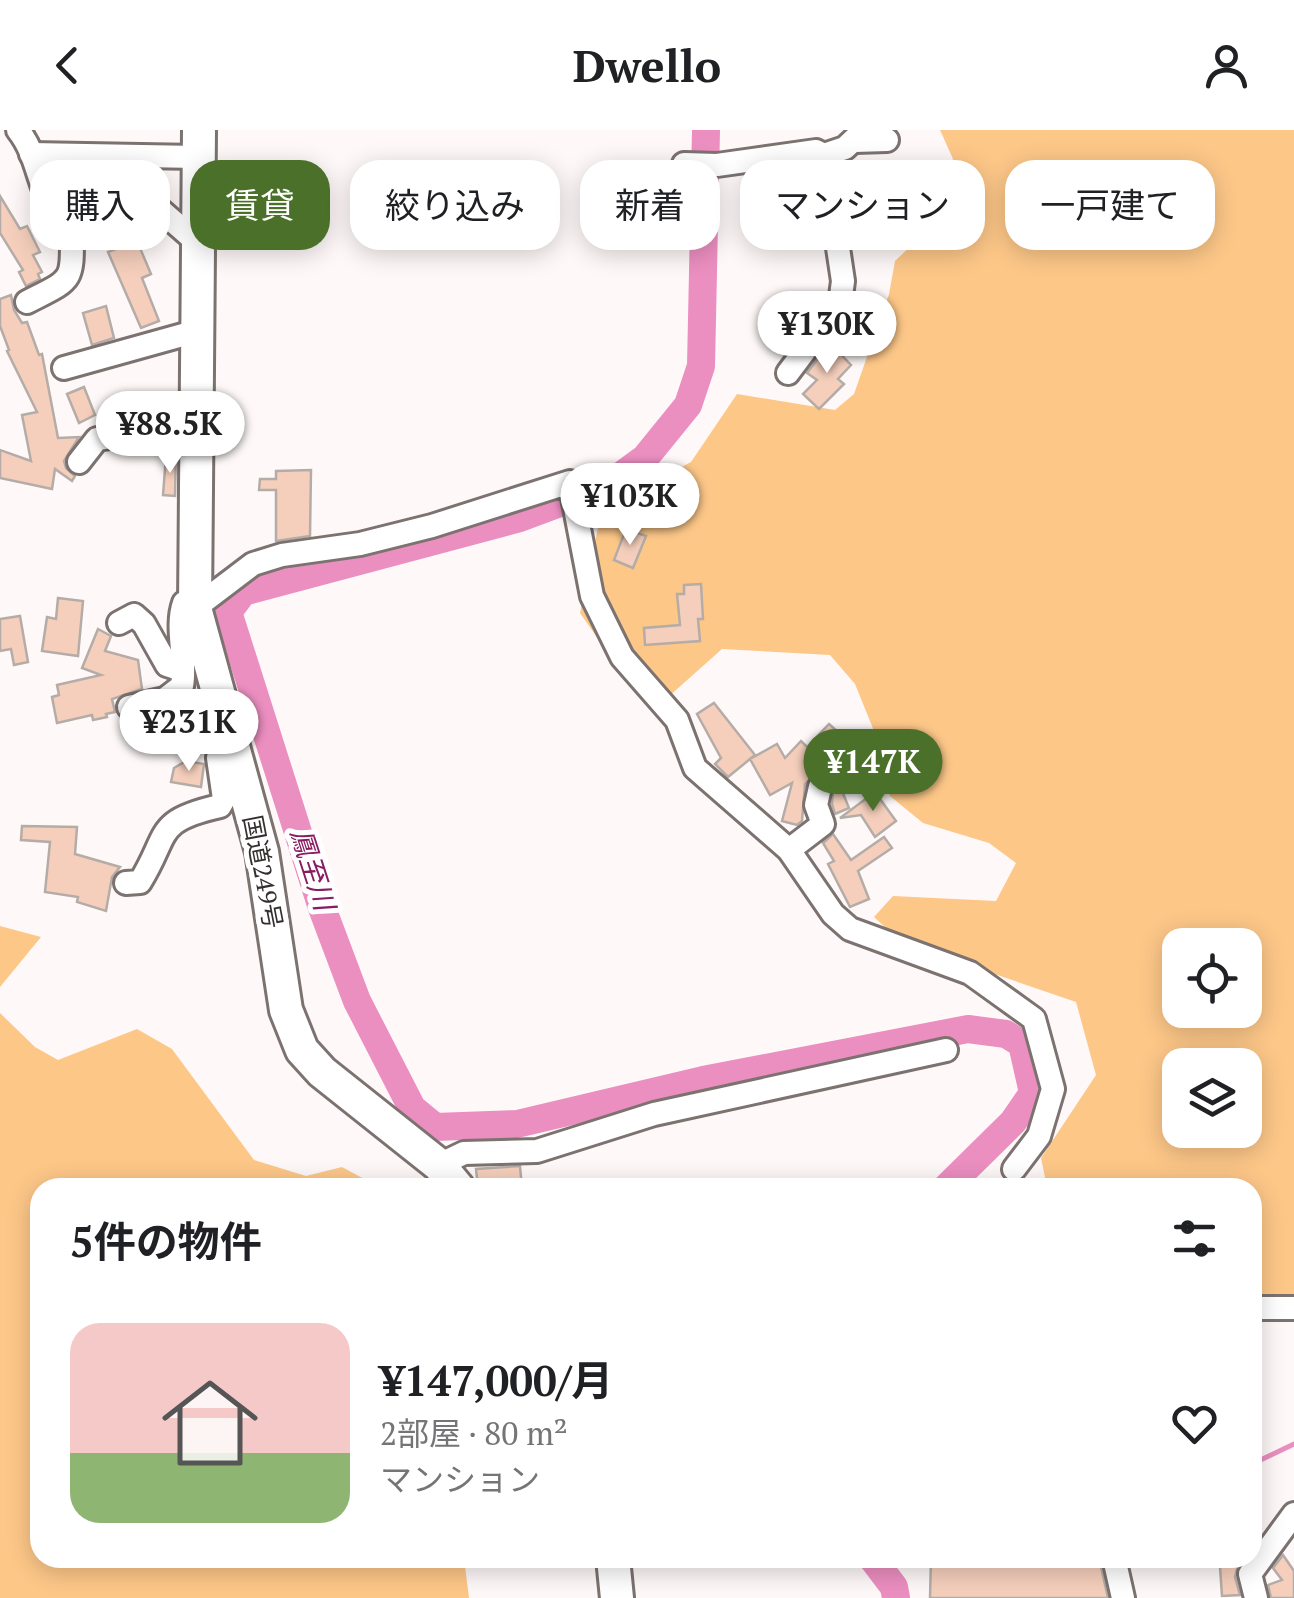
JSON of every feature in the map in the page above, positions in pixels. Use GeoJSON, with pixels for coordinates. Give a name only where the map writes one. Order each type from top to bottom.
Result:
{"type":"FeatureCollection","features":[{"type":"Feature","properties":{"kind":"highway","name":"国道249号"},"geometry":{"type":"LineString","coordinates":[[198,250],[196,604],[262,852],[286,1010],[302,1050],[322,1072],[448,1176]]}},
{"type":"Feature","properties":{"kind":"highway"},"geometry":{"type":"LineString","coordinates":[[614,1568],[617,1598]]}},
{"type":"Feature","properties":{"kind":"street"},"geometry":{"type":"LineString","coordinates":[[18,130],[33,160]]}},
{"type":"Feature","properties":{"kind":"street"},"geometry":{"type":"LineString","coordinates":[[720,164],[859,136],[887,140]]}},
{"type":"Feature","properties":{"kind":"street"},"geometry":{"type":"LineString","coordinates":[[31,154],[198,144]]}},
{"type":"Feature","properties":{"kind":"street"},"geometry":{"type":"LineString","coordinates":[[788,372],[840,304],[844,281],[819,145]]}},
{"type":"Feature","properties":{"kind":"street"},"geometry":{"type":"LineString","coordinates":[[170,219],[190,237]]}},
{"type":"Feature","properties":{"kind":"street"},"geometry":{"type":"LineString","coordinates":[[27,302],[67,282],[72,274],[72,250]]}},
{"type":"Feature","properties":{"kind":"street"},"geometry":{"type":"LineString","coordinates":[[64,368],[197,331]]}},
{"type":"Feature","properties":{"kind":"street"},"geometry":{"type":"LineString","coordinates":[[79,462],[97,439],[196,435]]}},
{"type":"Feature","properties":{"kind":"street"},"geometry":{"type":"LineString","coordinates":[[129,708],[175,694],[182,686],[186,658],[180,615],[184,604],[196,604],[253,564],[432,526],[570,482],[592,596],[622,657],[677,720],[696,768],[789,850],[833,914],[850,928],[970,973],[1034,1019],[1053,1090],[1039,1136],[1012,1176]]}},
{"type":"Feature","properties":{"kind":"street"},"geometry":{"type":"LineString","coordinates":[[119,623],[134,615],[144,624],[167,666],[179,669],[186,658]]}},
{"type":"Feature","properties":{"kind":"street"},"geometry":{"type":"LineString","coordinates":[[126,883],[140,882],[158,839],[170,824],[220,806],[224,799],[218,758],[221,742],[232,740]]}},
{"type":"Feature","properties":{"kind":"street"},"geometry":{"type":"LineString","coordinates":[[789,850],[824,824],[816,805],[820,787]]}},
{"type":"Feature","properties":{"kind":"street"},"geometry":{"type":"LineString","coordinates":[[448,1176],[464,1153],[537,1151],[654,1114],[946,1050]]}},
{"type":"Feature","properties":{"kind":"street"},"geometry":{"type":"LineString","coordinates":[[1262,1308],[1294,1308]]}},
{"type":"Feature","properties":{"kind":"street"},"geometry":{"type":"LineString","coordinates":[[1262,1558],[1294,1514]]}},
{"type":"Feature","properties":{"kind":"street"},"geometry":{"type":"LineString","coordinates":[[1116,1568],[1123,1598]]}},
{"type":"Feature","properties":{"kind":"street"},"geometry":{"type":"LineString","coordinates":[[1254,1568],[1250,1574],[1256,1598]]}},
{"type":"Feature","properties":{"kind":"shaded area"},"geometry":{"type":"Polygon","coordinates":[[[940,130],[1294,130],[1294,1310],[1262,1320],[1262,1178],[1045,1178],[1041,1158],[1096,1075],[1076,1002],[901,942],[874,917],[893,896],[996,901],[1016,863],[989,843],[923,823],[890,796],[874,731],[855,684],[830,655],[722,649],[667,698],[619,669],[580,613],[602,509],[691,462],[737,394],[835,410],[854,394],[889,294],[895,261],[907,250],[985,250],[985,160],[953,160],[940,130]]]}},
{"type":"Feature","properties":{"kind":"shaded area"},"geometry":{"type":"Polygon","coordinates":[[[0,926],[41,937],[0,987],[0,926]]]}},
{"type":"Feature","properties":{"kind":"shaded area"},"geometry":{"type":"Polygon","coordinates":[[[0,1013],[35,1047],[58,1060],[137,1029],[172,1049],[254,1160],[306,1176],[342,1167],[362,1178],[30,1178],[30,1568],[465,1568],[469,1598],[0,1598],[0,1013]]]}},
{"type":"Feature","properties":{"kind":"building"},"geometry":{"type":"Polygon","coordinates":[[[0,196],[20,229],[27,226],[30,250],[40,252],[33,255],[42,272],[38,274],[40,279],[26,286],[19,272],[23,270],[0,233],[0,196]]]}},
{"type":"Feature","properties":{"kind":"building"},"geometry":{"type":"Polygon","coordinates":[[[141,250],[151,274],[142,278],[159,321],[141,328],[108,252],[141,250]]]}},
{"type":"Feature","properties":{"kind":"building"},"geometry":{"type":"Polygon","coordinates":[[[11,295],[14,310],[22,323],[27,322],[39,355],[42,354],[58,438],[79,437],[64,461],[75,476],[72,481],[55,469],[52,489],[0,478],[0,450],[31,461],[22,415],[37,412],[7,351],[0,326],[0,299],[11,295]]]}},
{"type":"Feature","properties":{"kind":"building"},"geometry":{"type":"Polygon","coordinates":[[[106,306],[114,338],[92,345],[83,313],[106,306]]]}},
{"type":"Feature","properties":{"kind":"building"},"geometry":{"type":"Polygon","coordinates":[[[858,307],[888,318],[875,353],[849,344],[858,307]]]}},
{"type":"Feature","properties":{"kind":"building"},"geometry":{"type":"Polygon","coordinates":[[[830,343],[851,365],[838,379],[844,384],[819,409],[803,394],[817,380],[807,373],[830,343]]]}},
{"type":"Feature","properties":{"kind":"building"},"geometry":{"type":"Polygon","coordinates":[[[84,387],[95,415],[79,423],[67,394],[84,387]]]}},
{"type":"Feature","properties":{"kind":"building"},"geometry":{"type":"Polygon","coordinates":[[[166,456],[176,456],[175,496],[163,495],[166,456]]]}},
{"type":"Feature","properties":{"kind":"building"},"geometry":{"type":"Polygon","coordinates":[[[311,470],[310,536],[276,541],[276,490],[259,490],[260,479],[276,479],[276,471],[311,470]]]}},
{"type":"Feature","properties":{"kind":"building"},"geometry":{"type":"Polygon","coordinates":[[[626,529],[646,536],[633,568],[614,560],[626,529]]]}},
{"type":"Feature","properties":{"kind":"building"},"geometry":{"type":"Polygon","coordinates":[[[701,584],[700,641],[645,645],[644,628],[680,625],[677,594],[684,594],[684,585],[701,584]]]}},
{"type":"Feature","properties":{"kind":"building"},"geometry":{"type":"Polygon","coordinates":[[[58,598],[83,601],[78,656],[42,651],[47,617],[56,619],[58,598]]]}},
{"type":"Feature","properties":{"kind":"building"},"geometry":{"type":"Polygon","coordinates":[[[20,616],[28,662],[14,665],[11,649],[0,651],[0,619],[20,616]]]}},
{"type":"Feature","properties":{"kind":"building"},"geometry":{"type":"Polygon","coordinates":[[[98,629],[111,636],[105,651],[138,660],[142,689],[112,699],[115,712],[106,714],[107,717],[93,720],[92,715],[57,723],[52,697],[59,695],[57,685],[101,675],[82,668],[98,629]]]}},
{"type":"Feature","properties":{"kind":"building"},"geometry":{"type":"Polygon","coordinates":[[[714,703],[755,755],[728,777],[715,764],[721,758],[697,714],[714,703]]]}},
{"type":"Feature","properties":{"kind":"building"},"geometry":{"type":"Polygon","coordinates":[[[829,724],[858,750],[852,756],[857,761],[838,781],[849,808],[835,814],[834,782],[829,775],[816,773],[805,784],[802,821],[797,825],[782,821],[792,783],[770,795],[750,759],[777,744],[785,758],[801,741],[807,747],[829,724]]]}},
{"type":"Feature","properties":{"kind":"building"},"geometry":{"type":"Polygon","coordinates":[[[186,761],[204,764],[201,787],[171,782],[174,768],[186,761]]]}},
{"type":"Feature","properties":{"kind":"building"},"geometry":{"type":"Polygon","coordinates":[[[875,792],[896,821],[875,837],[861,815],[840,818],[875,792]]]}},
{"type":"Feature","properties":{"kind":"building"},"geometry":{"type":"Polygon","coordinates":[[[22,826],[77,827],[75,854],[120,867],[112,877],[106,911],[77,902],[78,897],[45,892],[50,842],[21,840],[22,826]]]}},
{"type":"Feature","properties":{"kind":"building"},"geometry":{"type":"Polygon","coordinates":[[[833,834],[851,860],[884,837],[892,848],[858,871],[869,899],[850,907],[828,864],[834,861],[823,843],[833,834]]]}},
{"type":"Feature","properties":{"kind":"building"},"geometry":{"type":"Polygon","coordinates":[[[520,1166],[521,1178],[477,1178],[476,1169],[520,1166]]]}},
{"type":"Feature","properties":{"kind":"building"},"geometry":{"type":"Polygon","coordinates":[[[1283,1555],[1294,1571],[1294,1598],[1271,1598],[1268,1585],[1282,1580],[1273,1568],[1283,1555]]]}},
{"type":"Feature","properties":{"kind":"building"},"geometry":{"type":"Polygon","coordinates":[[[931,1568],[1101,1568],[1108,1598],[930,1598],[931,1568]]]}},
{"type":"Feature","properties":{"kind":"building"},"geometry":{"type":"Polygon","coordinates":[[[1220,1568],[1237,1568],[1235,1577],[1240,1595],[1222,1596],[1220,1568]]]}},
{"type":"Feature","properties":{"kind":"waterway","name":"鳳至川"},"geometry":{"type":"LineString","coordinates":[[706,130],[701,366],[688,405],[645,458],[608,485],[520,518],[243,592],[228,612],[322,908],[357,1001],[412,1108],[435,1127],[517,1124],[703,1080],[968,1029],[1006,1034],[1022,1044],[1033,1093],[1013,1122],[956,1178]]}},
{"type":"Feature","properties":{"kind":"waterway"},"geometry":{"type":"LineString","coordinates":[[1262,1459],[1294,1444]]}},
{"type":"Feature","properties":{"kind":"waterway","name":"鳳至川"},"geometry":{"type":"LineString","coordinates":[[880,1568],[894,1587],[896,1598]]}}]}
